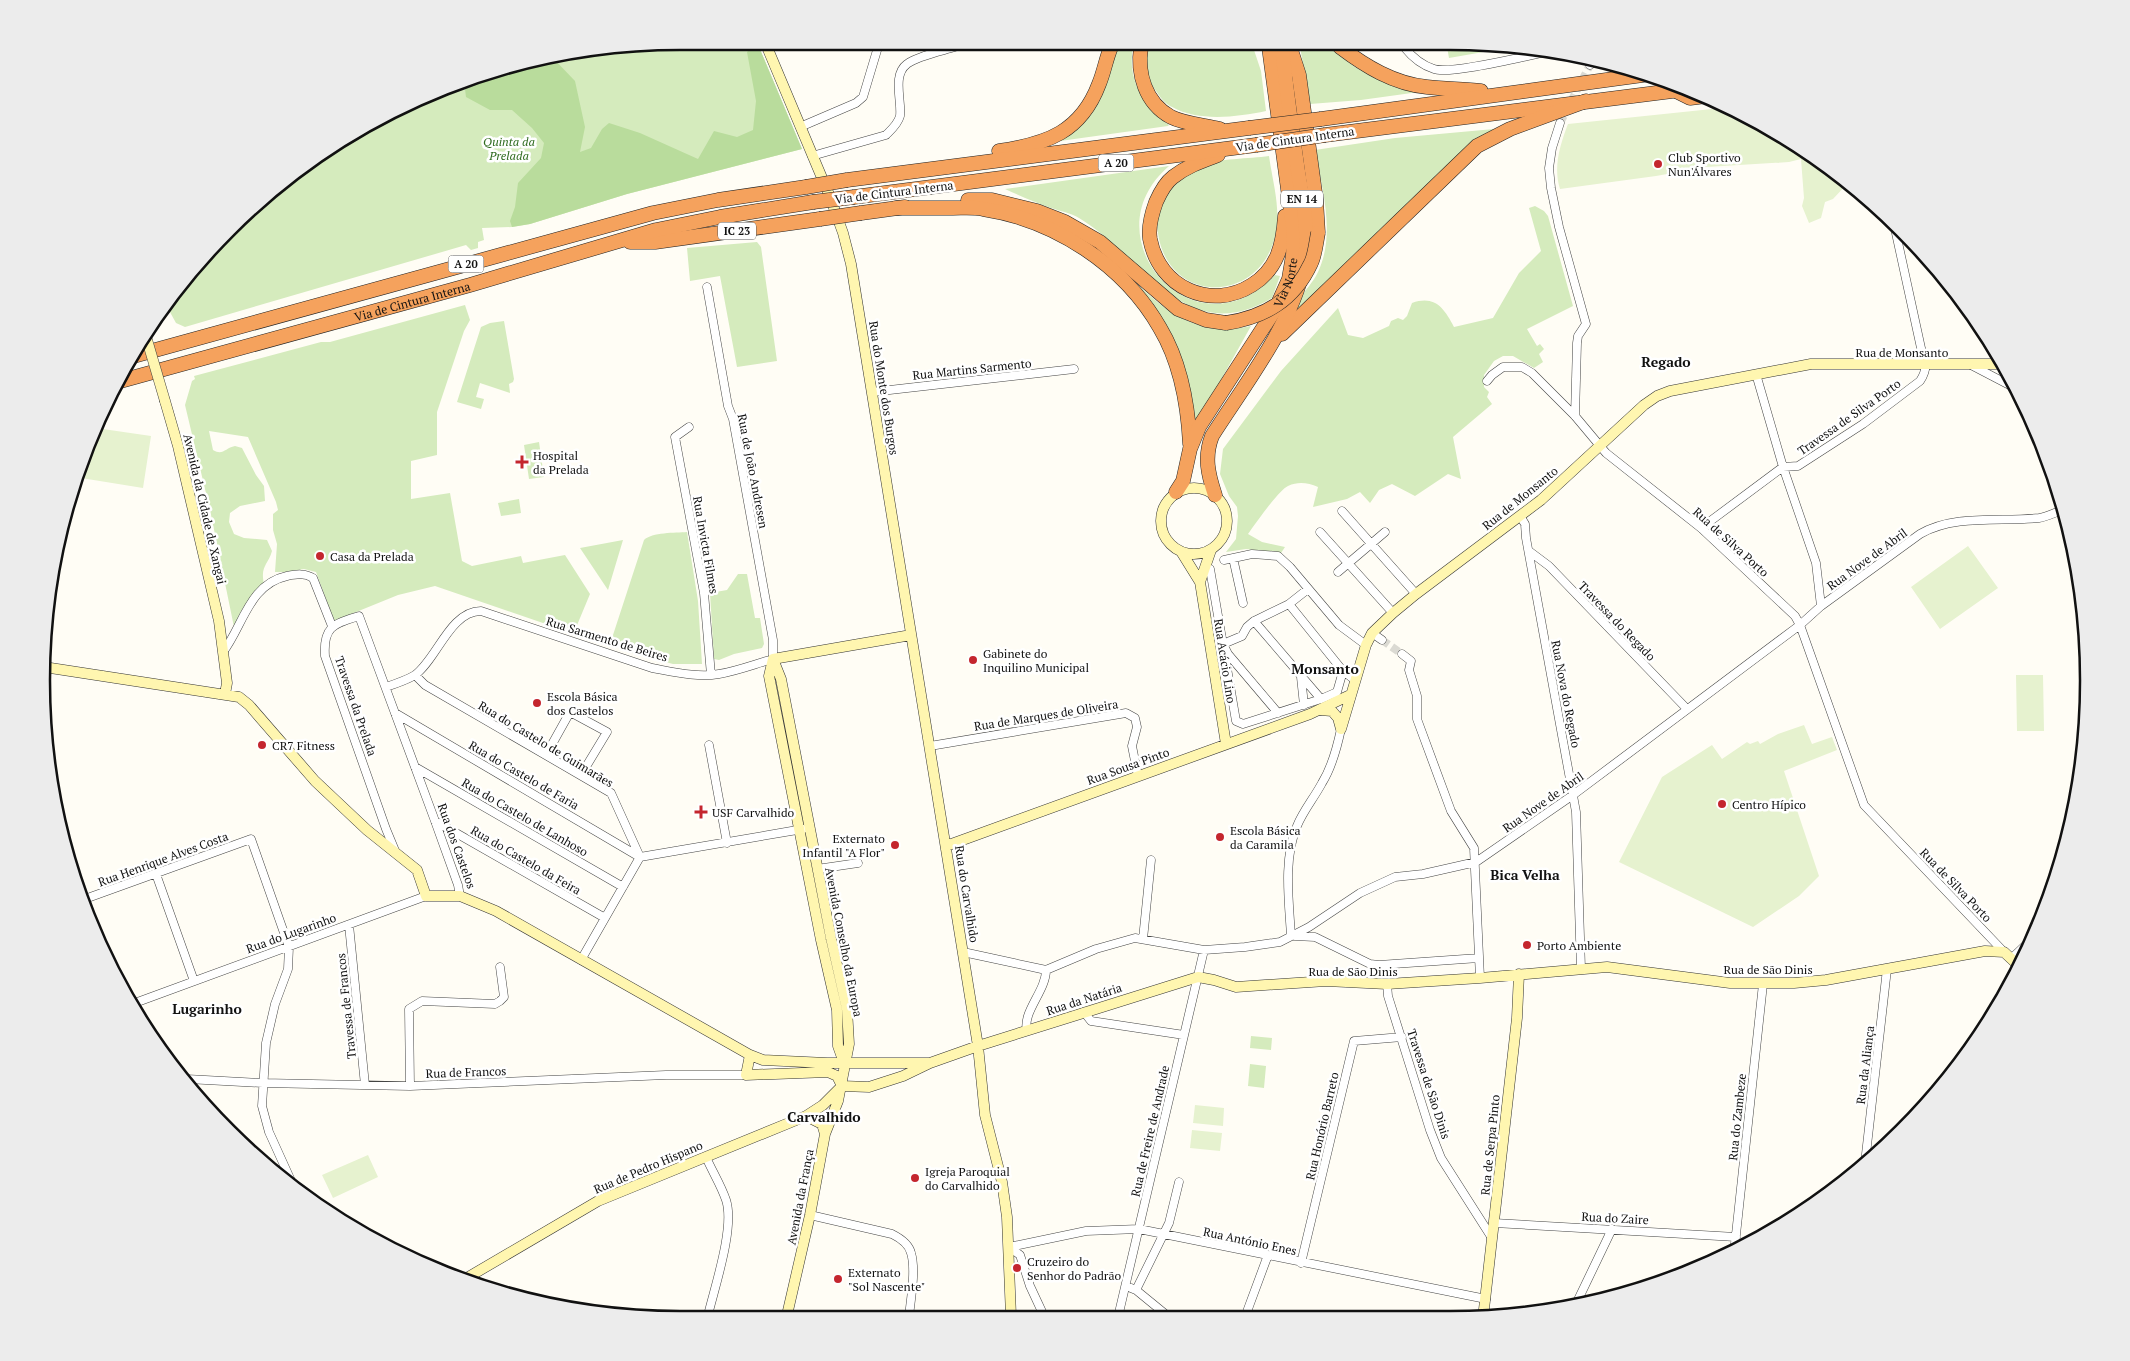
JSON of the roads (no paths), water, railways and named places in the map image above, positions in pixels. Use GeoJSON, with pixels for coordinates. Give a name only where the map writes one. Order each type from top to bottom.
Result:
{"type":"FeatureCollection","features":[{"type":"Feature","properties":{"kind":"highway"},"geometry":{"type":"LineString","coordinates":[[945,167],[957,158],[1017,149],[1051,139],[1071,126],[1086,110],[1099,85],[1110,50]]}},
{"type":"Feature","properties":{"kind":"highway"},"geometry":{"type":"LineString","coordinates":[[1141,50],[1141,76],[1146,92],[1156,105],[1170,117],[1228,131]]}},
{"type":"Feature","properties":{"kind":"highway","name":"Via Norte"},"geometry":{"type":"LineString","coordinates":[[1215,495],[1207,465],[1207,450],[1240,391],[1271,345],[1295,296],[1304,264],[1305,220],[1282,50]]}},
{"type":"Feature","properties":{"kind":"highway"},"geometry":{"type":"LineString","coordinates":[[896,208],[939,202],[992,200],[1037,210],[1065,222],[1100,242],[1178,309],[1206,320],[1226,323],[1244,320],[1264,313],[1289,296],[1312,263],[1318,233],[1316,200],[1299,75],[1291,50]]}},
{"type":"Feature","properties":{"kind":"highway"},"geometry":{"type":"LineString","coordinates":[[1344,50],[1364,66],[1391,78],[1425,87],[1504,93]]}},
{"type":"Feature","properties":{"kind":"highway","name":"Via Norte"},"geometry":{"type":"LineString","coordinates":[[1176,492],[1182,481],[1190,449],[1199,427],[1276,308],[1289,279],[1294,234],[1268,51]]}},
{"type":"Feature","properties":{"kind":"highway","name":"Via de Cintura Interna"},"geometry":{"type":"LineString","coordinates":[[141,354],[653,213],[718,200],[847,180],[1631,76]]}},
{"type":"Feature","properties":{"kind":"highway","name":"Via de Cintura Interna"},"geometry":{"type":"LineString","coordinates":[[127,379],[470,284],[610,242],[695,222],[813,202],[1673,91]]}},
{"type":"Feature","properties":{"kind":"highway"},"geometry":{"type":"LineString","coordinates":[[1271,345],[1477,146],[1510,129],[1586,101]]}},
{"type":"Feature","properties":{"kind":"highway"},"geometry":{"type":"LineString","coordinates":[[1250,146],[1187,167],[1172,178],[1160,192],[1150,217],[1150,239],[1161,267],[1176,282],[1194,294],[1220,297],[1241,292],[1262,278],[1277,260],[1284,234],[1285,216],[1290,196]]}},
{"type":"Feature","properties":{"kind":"highway"},"geometry":{"type":"LineString","coordinates":[[896,208],[982,208],[1012,215],[1041,225],[1096,255],[1128,284],[1160,328],[1177,366],[1188,411],[1190,449]]}},
{"type":"Feature","properties":{"kind":"highway","name":"IC 23"},"geometry":{"type":"LineString","coordinates":[[610,242],[655,242],[896,208]]}},
{"type":"Feature","properties":{"kind":"main road","name":"Rua do Monte dos Burgos"},"geometry":{"type":"LineString","coordinates":[[768,50],[830,197],[846,241],[930,746]]}},
{"type":"Feature","properties":{"kind":"main road","name":"Avenida da Cidade de Xangai"},"geometry":{"type":"LineString","coordinates":[[148,343],[178,446],[219,621],[227,684],[225,694]]}},
{"type":"Feature","properties":{"kind":"main road","name":"Rua de Monsanto"},"geometry":{"type":"LineString","coordinates":[[1341,729],[1366,645],[1372,633],[1416,594],[1520,516],[1644,405],[1657,396],[1670,391],[1811,364],[1995,364]]}},
{"type":"Feature","properties":{"kind":"main road"},"geometry":{"type":"LineString","coordinates":[[1196,488],[1206,490],[1215,495],[1222,503],[1227,523],[1225,534],[1219,543],[1211,550],[1194,555],[1182,553],[1166,541],[1160,520],[1162,509],[1176,492],[1196,488]]}},
{"type":"Feature","properties":{"kind":"main road","name":"Rua Acácio Lino"},"geometry":{"type":"LineString","coordinates":[[1200,582],[1211,550]]}},
{"type":"Feature","properties":{"kind":"main road","name":"Rua Acácio Lino"},"geometry":{"type":"LineString","coordinates":[[1182,553],[1200,582],[1226,744]]}},
{"type":"Feature","properties":{"kind":"main road","name":"Rua Sarmento de Beires"},"geometry":{"type":"LineString","coordinates":[[773,659],[911,635]]}},
{"type":"Feature","properties":{"kind":"main road","name":"Avenida Conselho da Europa"},"geometry":{"type":"LineString","coordinates":[[773,659],[770,676],[804,829],[837,1010],[838,1046],[844,1063]]}},
{"type":"Feature","properties":{"kind":"main road"},"geometry":{"type":"LineString","coordinates":[[50,668],[239,697],[245,701],[315,781],[367,830],[417,870],[426,896]]}},
{"type":"Feature","properties":{"kind":"main road","name":"Rua Sousa Pinto"},"geometry":{"type":"LineString","coordinates":[[946,846],[1319,710],[1350,695]]}},
{"type":"Feature","properties":{"kind":"main road"},"geometry":{"type":"LineString","coordinates":[[1319,710],[1332,711],[1338,718],[1341,729]]}},
{"type":"Feature","properties":{"kind":"main road","name":"Rua do Carvalhido"},"geometry":{"type":"LineString","coordinates":[[930,746],[978,1046],[985,1115],[1002,1182],[1009,1247],[1011,1311]]}},
{"type":"Feature","properties":{"kind":"main road","name":"Avenida Conselho da Europa"},"geometry":{"type":"LineString","coordinates":[[804,829],[817,870],[847,1009],[849,1044],[844,1063]]}},
{"type":"Feature","properties":{"kind":"main road","name":"Rua do Lugarinho"},"geometry":{"type":"LineString","coordinates":[[426,896],[460,896]]}},
{"type":"Feature","properties":{"kind":"main road","name":"Rua dos Castelos"},"geometry":{"type":"LineString","coordinates":[[460,896],[496,911],[750,1055],[763,1060],[844,1063],[930,1063]]}},
{"type":"Feature","properties":{"kind":"main road","name":"Rua de São Dinis"},"geometry":{"type":"LineString","coordinates":[[1198,977],[1236,987],[1326,981],[1387,984],[1607,967],[1730,983],[1763,984],[1812,982],[1985,951],[2014,962]]}},
{"type":"Feature","properties":{"kind":"main road","name":"Rua de Serpa Pinto"},"geometry":{"type":"LineString","coordinates":[[1485,1310],[1517,1018],[1519,974]]}},
{"type":"Feature","properties":{"kind":"main road","name":"Rua da Natária"},"geometry":{"type":"LineString","coordinates":[[930,1063],[978,1046],[1198,977]]}},
{"type":"Feature","properties":{"kind":"main road"},"geometry":{"type":"LineString","coordinates":[[750,1055],[746,1075],[828,1072],[836,1076],[842,1086],[869,1087],[903,1076],[930,1063]]}},
{"type":"Feature","properties":{"kind":"main road"},"geometry":{"type":"LineString","coordinates":[[760,1074],[759,1066],[763,1060]]}},
{"type":"Feature","properties":{"kind":"main road","name":"Avenida da França"},"geometry":{"type":"LineString","coordinates":[[788,1311],[810,1215],[825,1134],[842,1086],[844,1063]]}},
{"type":"Feature","properties":{"kind":"main road","name":"Rua de Pedro Hispano"},"geometry":{"type":"LineString","coordinates":[[471,1275],[598,1201],[806,1116],[823,1105],[842,1086]]}},
{"type":"Feature","properties":{"kind":"main road"},"geometry":{"type":"LineString","coordinates":[[806,1116],[820,1121],[825,1134]]}},
{"type":"Feature","properties":{"kind":"street"},"geometry":{"type":"LineString","coordinates":[[800,127],[856,104],[863,97],[877,50]]}},
{"type":"Feature","properties":{"kind":"street"},"geometry":{"type":"LineString","coordinates":[[812,156],[886,135],[895,126],[900,117],[899,77],[902,69],[908,63],[945,50]]}},
{"type":"Feature","properties":{"kind":"street"},"geometry":{"type":"LineString","coordinates":[[1406,50],[1414,59],[1436,70],[1480,65],[1531,55]]}},
{"type":"Feature","properties":{"kind":"street"},"geometry":{"type":"LineString","coordinates":[[1560,123],[1552,148],[1551,188],[1559,228],[1586,324],[1578,336],[1577,343],[1575,416]]}},
{"type":"Feature","properties":{"kind":"street"},"geometry":{"type":"LineString","coordinates":[[1897,237],[1921,348],[1927,365]]}},
{"type":"Feature","properties":{"kind":"street","name":"Rua de João Andresen"},"geometry":{"type":"LineString","coordinates":[[707,287],[771,631],[773,659]]}},
{"type":"Feature","properties":{"kind":"street"},"geometry":{"type":"LineString","coordinates":[[1969,364],[2005,383]]}},
{"type":"Feature","properties":{"kind":"street","name":"Travessa de Silva Porto"},"geometry":{"type":"LineString","coordinates":[[1701,528],[1783,467],[1798,466],[1863,424],[1920,381],[1927,365]]}},
{"type":"Feature","properties":{"kind":"street","name":"Rua de Silva Porto"},"geometry":{"type":"LineString","coordinates":[[1487,381],[1492,375],[1503,368],[1514,366],[1532,374],[1575,416],[1600,446],[1701,528],[1795,616],[1800,625],[1864,805],[2014,962]]}},
{"type":"Feature","properties":{"kind":"street","name":"Rua Martins Sarmento"},"geometry":{"type":"LineString","coordinates":[[872,392],[1074,370]]}},
{"type":"Feature","properties":{"kind":"street"},"geometry":{"type":"LineString","coordinates":[[1756,374],[1783,467],[1816,563],[1821,606]]}},
{"type":"Feature","properties":{"kind":"street","name":"Rua Invicta Filmes"},"geometry":{"type":"LineString","coordinates":[[689,427],[675,437],[704,593],[711,675]]}},
{"type":"Feature","properties":{"kind":"street"},"geometry":{"type":"LineString","coordinates":[[1342,511],[1416,594]]}},
{"type":"Feature","properties":{"kind":"street","name":"Rua Nove de Abril"},"geometry":{"type":"LineString","coordinates":[[1046,970],[1096,949],[1127,940],[1143,939],[1204,950],[1280,942],[1309,927],[1360,893],[1395,877],[1423,874],[1476,862],[1573,795],[1800,625],[1821,606],[1920,534],[1932,527],[1949,523],[2041,518],[2057,512]]}},
{"type":"Feature","properties":{"kind":"street","name":"Rua Nova do Regado"},"geometry":{"type":"LineString","coordinates":[[1520,516],[1526,524],[1529,551],[1576,812],[1581,969]]}},
{"type":"Feature","properties":{"kind":"street"},"geometry":{"type":"LineString","coordinates":[[1320,532],[1393,613]]}},
{"type":"Feature","properties":{"kind":"street"},"geometry":{"type":"LineString","coordinates":[[1338,572],[1385,532]]}},
{"type":"Feature","properties":{"kind":"street","name":"Travessa do Regado"},"geometry":{"type":"LineString","coordinates":[[1529,551],[1549,566],[1686,709]]}},
{"type":"Feature","properties":{"kind":"street"},"geometry":{"type":"LineString","coordinates":[[1224,560],[1252,554],[1278,556],[1290,567],[1339,625],[1366,645]]}},
{"type":"Feature","properties":{"kind":"street"},"geometry":{"type":"LineString","coordinates":[[1233,558],[1243,603]]}},
{"type":"Feature","properties":{"kind":"street"},"geometry":{"type":"LineString","coordinates":[[1210,569],[1236,721],[1243,724],[1304,705],[1337,692],[1343,671]]}},
{"type":"Feature","properties":{"kind":"street"},"geometry":{"type":"LineString","coordinates":[[223,652],[234,637],[252,600],[272,581],[282,577],[303,574],[313,578],[332,626]]}},
{"type":"Feature","properties":{"kind":"street"},"geometry":{"type":"LineString","coordinates":[[1223,644],[1242,636],[1247,627],[1254,621],[1289,604],[1308,589]]}},
{"type":"Feature","properties":{"kind":"street"},"geometry":{"type":"LineString","coordinates":[[1289,604],[1343,671],[1355,680]]}},
{"type":"Feature","properties":{"kind":"street","name":"Rua Sarmento de Beires"},"geometry":{"type":"LineString","coordinates":[[386,687],[415,675],[463,616],[471,612],[481,611],[652,668],[711,675],[773,659]]}},
{"type":"Feature","properties":{"kind":"street","name":"Rua dos Castelos"},"geometry":{"type":"LineString","coordinates":[[332,626],[359,616],[435,821],[458,885],[460,896]]}},
{"type":"Feature","properties":{"kind":"street"},"geometry":{"type":"LineString","coordinates":[[1254,621],[1321,699]]}},
{"type":"Feature","properties":{"kind":"street","name":"Travessa da Prelada"},"geometry":{"type":"LineString","coordinates":[[332,626],[325,640],[326,662],[386,829],[397,853]]}},
{"type":"Feature","properties":{"kind":"street"},"geometry":{"type":"LineString","coordinates":[[1372,633],[1382,640]]}},
{"type":"Feature","properties":{"kind":"street"},"geometry":{"type":"LineString","coordinates":[[1223,644],[1228,654],[1278,712]]}},
{"type":"Feature","properties":{"kind":"street"},"geometry":{"type":"LineString","coordinates":[[1402,654],[1412,661],[1409,670],[1417,696],[1418,718],[1451,811],[1474,848],[1480,978]]}},
{"type":"Feature","properties":{"kind":"street","name":"Rua do Castelo de Guimarães"},"geometry":{"type":"LineString","coordinates":[[415,675],[425,685],[611,793],[640,857]]}},
{"type":"Feature","properties":{"kind":"street"},"geometry":{"type":"LineString","coordinates":[[1300,676],[1304,705]]}},
{"type":"Feature","properties":{"kind":"street","name":"Rua do Castelo de Faria"},"geometry":{"type":"LineString","coordinates":[[395,712],[640,857]]}},
{"type":"Feature","properties":{"kind":"street"},"geometry":{"type":"LineString","coordinates":[[546,755],[570,712],[607,732],[581,776]]}},
{"type":"Feature","properties":{"kind":"street","name":"Rua de Marques de Oliveira"},"geometry":{"type":"LineString","coordinates":[[930,746],[1126,713],[1134,718],[1137,727],[1132,746],[1138,776]]}},
{"type":"Feature","properties":{"kind":"street","name":"Rua de Monsanto"},"geometry":{"type":"LineString","coordinates":[[1291,936],[1289,856],[1293,834],[1302,815],[1323,783],[1330,767],[1341,729]]}},
{"type":"Feature","properties":{"kind":"street"},"geometry":{"type":"LineString","coordinates":[[709,745],[726,843]]}},
{"type":"Feature","properties":{"kind":"street","name":"Rua do Castelo de Lanhoso"},"geometry":{"type":"LineString","coordinates":[[415,767],[623,887]]}},
{"type":"Feature","properties":{"kind":"street","name":"Rua do Castelo da Feira"},"geometry":{"type":"LineString","coordinates":[[435,821],[605,918]]}},
{"type":"Feature","properties":{"kind":"street"},"geometry":{"type":"LineString","coordinates":[[581,960],[640,857],[804,829]]}},
{"type":"Feature","properties":{"kind":"street","name":"Rua Henrique Alves Costa"},"geometry":{"type":"LineString","coordinates":[[89,898],[251,839],[289,947]]}},
{"type":"Feature","properties":{"kind":"street"},"geometry":{"type":"LineString","coordinates":[[1143,939],[1151,860]]}},
{"type":"Feature","properties":{"kind":"street"},"geometry":{"type":"LineString","coordinates":[[817,870],[858,863]]}},
{"type":"Feature","properties":{"kind":"street"},"geometry":{"type":"LineString","coordinates":[[156,874],[194,981]]}},
{"type":"Feature","properties":{"kind":"street","name":"Rua do Lugarinho"},"geometry":{"type":"LineString","coordinates":[[138,1002],[426,896]]}},
{"type":"Feature","properties":{"kind":"street","name":"Travessa de Francos"},"geometry":{"type":"LineString","coordinates":[[348,925],[365,1086]]}},
{"type":"Feature","properties":{"kind":"street","name":"Rua de São Dinis"},"geometry":{"type":"LineString","coordinates":[[1291,936],[1315,937],[1370,964],[1479,958]]}},
{"type":"Feature","properties":{"kind":"street"},"geometry":{"type":"LineString","coordinates":[[288,1173],[266,1123],[262,1106],[268,1028],[288,969],[289,947]]}},
{"type":"Feature","properties":{"kind":"street","name":"Rua de Freire de Andrade"},"geometry":{"type":"LineString","coordinates":[[1119,1311],[1204,950]]}},
{"type":"Feature","properties":{"kind":"street"},"geometry":{"type":"LineString","coordinates":[[963,952],[1046,970],[1044,982],[1026,1020],[1027,1031]]}},
{"type":"Feature","properties":{"kind":"street"},"geometry":{"type":"LineString","coordinates":[[410,1086],[409,1009],[422,1001],[495,1004],[504,997],[500,968]]}},
{"type":"Feature","properties":{"kind":"street","name":"Rua da Aliança"},"geometry":{"type":"LineString","coordinates":[[1866,1154],[1887,969]]}},
{"type":"Feature","properties":{"kind":"street","name":"Travessa de São Dinis"},"geometry":{"type":"LineString","coordinates":[[1387,984],[1388,996],[1421,1103],[1442,1158],[1492,1238]]}},
{"type":"Feature","properties":{"kind":"street","name":"Rua do Zambeze"},"geometry":{"type":"LineString","coordinates":[[1735,1242],[1763,984]]}},
{"type":"Feature","properties":{"kind":"street"},"geometry":{"type":"LineString","coordinates":[[1084,1012],[1091,1021],[1184,1035]]}},
{"type":"Feature","properties":{"kind":"street","name":"Rua Honório Barreto"},"geometry":{"type":"LineString","coordinates":[[1302,1263],[1354,1042],[1402,1037]]}},
{"type":"Feature","properties":{"kind":"street","name":"Rua de Francos"},"geometry":{"type":"LineString","coordinates":[[192,1079],[263,1083],[410,1086],[666,1075],[746,1075]]}},
{"type":"Feature","properties":{"kind":"street"},"geometry":{"type":"LineString","coordinates":[[706,1157],[726,1201],[727,1221],[725,1245],[709,1311]]}},
{"type":"Feature","properties":{"kind":"street"},"geometry":{"type":"LineString","coordinates":[[1136,1290],[1164,1235],[1179,1182]]}},
{"type":"Feature","properties":{"kind":"street"},"geometry":{"type":"LineString","coordinates":[[810,1215],[892,1234],[900,1238],[911,1251],[913,1261],[909,1311]]}},
{"type":"Feature","properties":{"kind":"street","name":"Rua do Zaire"},"geometry":{"type":"LineString","coordinates":[[1494,1223],[1736,1237]]}},
{"type":"Feature","properties":{"kind":"street","name":"Rua António Enes"},"geometry":{"type":"LineString","coordinates":[[1009,1247],[1086,1231],[1139,1229],[1486,1299]]}},
{"type":"Feature","properties":{"kind":"street"},"geometry":{"type":"LineString","coordinates":[[1579,1298],[1612,1229]]}},
{"type":"Feature","properties":{"kind":"street"},"geometry":{"type":"LineString","coordinates":[[1009,1247],[1020,1255],[1030,1286],[1042,1311]]}},
{"type":"Feature","properties":{"kind":"street"},"geometry":{"type":"LineString","coordinates":[[1247,1311],[1268,1255]]}},
{"type":"Feature","properties":{"kind":"street"},"geometry":{"type":"LineString","coordinates":[[1125,1286],[1136,1290],[1162,1311]]}},
{"type":"Feature","properties":{"kind":"tunnel"},"geometry":{"type":"LineString","coordinates":[[1560,123],[1590,66]]}},
{"type":"Feature","properties":{"kind":"tunnel"},"geometry":{"type":"LineString","coordinates":[[1382,640],[1402,654]]}},
{"type":"Feature","properties":{"kind":"place","name":"Club Sportivo Nun'Álvares"},"geometry":{"type":"Point","coordinates":[1658,164]}},
{"type":"Feature","properties":{"kind":"place","name":"Hospital da Prelada"},"geometry":{"type":"Point","coordinates":[522,462]}},
{"type":"Feature","properties":{"kind":"place","name":"Casa da Prelada"},"geometry":{"type":"Point","coordinates":[320,556]}},
{"type":"Feature","properties":{"kind":"place","name":"Gabinete do Inquilino Municipal"},"geometry":{"type":"Point","coordinates":[973,660]}},
{"type":"Feature","properties":{"kind":"place","name":"Escola Básica dos Castelos"},"geometry":{"type":"Point","coordinates":[537,703]}},
{"type":"Feature","properties":{"kind":"place","name":"CR7 Fitness"},"geometry":{"type":"Point","coordinates":[262,745]}},
{"type":"Feature","properties":{"kind":"place","name":"Centro Hípico"},"geometry":{"type":"Point","coordinates":[1722,804]}},
{"type":"Feature","properties":{"kind":"place","name":"USF Carvalhido"},"geometry":{"type":"Point","coordinates":[701,812]}},
{"type":"Feature","properties":{"kind":"place","name":"Escola Básica da Caramila"},"geometry":{"type":"Point","coordinates":[1220,837]}},
{"type":"Feature","properties":{"kind":"place","name":"Externato Infantil \"A Flor\""},"geometry":{"type":"Point","coordinates":[895,845]}},
{"type":"Feature","properties":{"kind":"place","name":"Porto Ambiente"},"geometry":{"type":"Point","coordinates":[1527,945]}},
{"type":"Feature","properties":{"kind":"place","name":"Igreja Paroquial do Carvalhido"},"geometry":{"type":"Point","coordinates":[915,1178]}},
{"type":"Feature","properties":{"kind":"place","name":"Cruzeiro do Senhor do Padrão"},"geometry":{"type":"Point","coordinates":[1017,1268]}},
{"type":"Feature","properties":{"kind":"place","name":"Externato \"Sol Nascente\""},"geometry":{"type":"Point","coordinates":[838,1279]}},
{"type":"Feature","properties":{"kind":"district","name":"Regado"},"geometry":{"type":"Point","coordinates":[1666,361]}},
{"type":"Feature","properties":{"kind":"district","name":"Monsanto"},"geometry":{"type":"Point","coordinates":[1325,668]}},
{"type":"Feature","properties":{"kind":"district","name":"Bica Velha"},"geometry":{"type":"Point","coordinates":[1525,874]}},
{"type":"Feature","properties":{"kind":"district","name":"Lugarinho"},"geometry":{"type":"Point","coordinates":[207,1008]}},
{"type":"Feature","properties":{"kind":"district","name":"Carvalhido"},"geometry":{"type":"Point","coordinates":[824,1116]}},
{"type":"Feature","properties":{"kind":"park label","name":"Quinta da Prelada"},"geometry":{"type":"Point","coordinates":[509,148]}}]}
